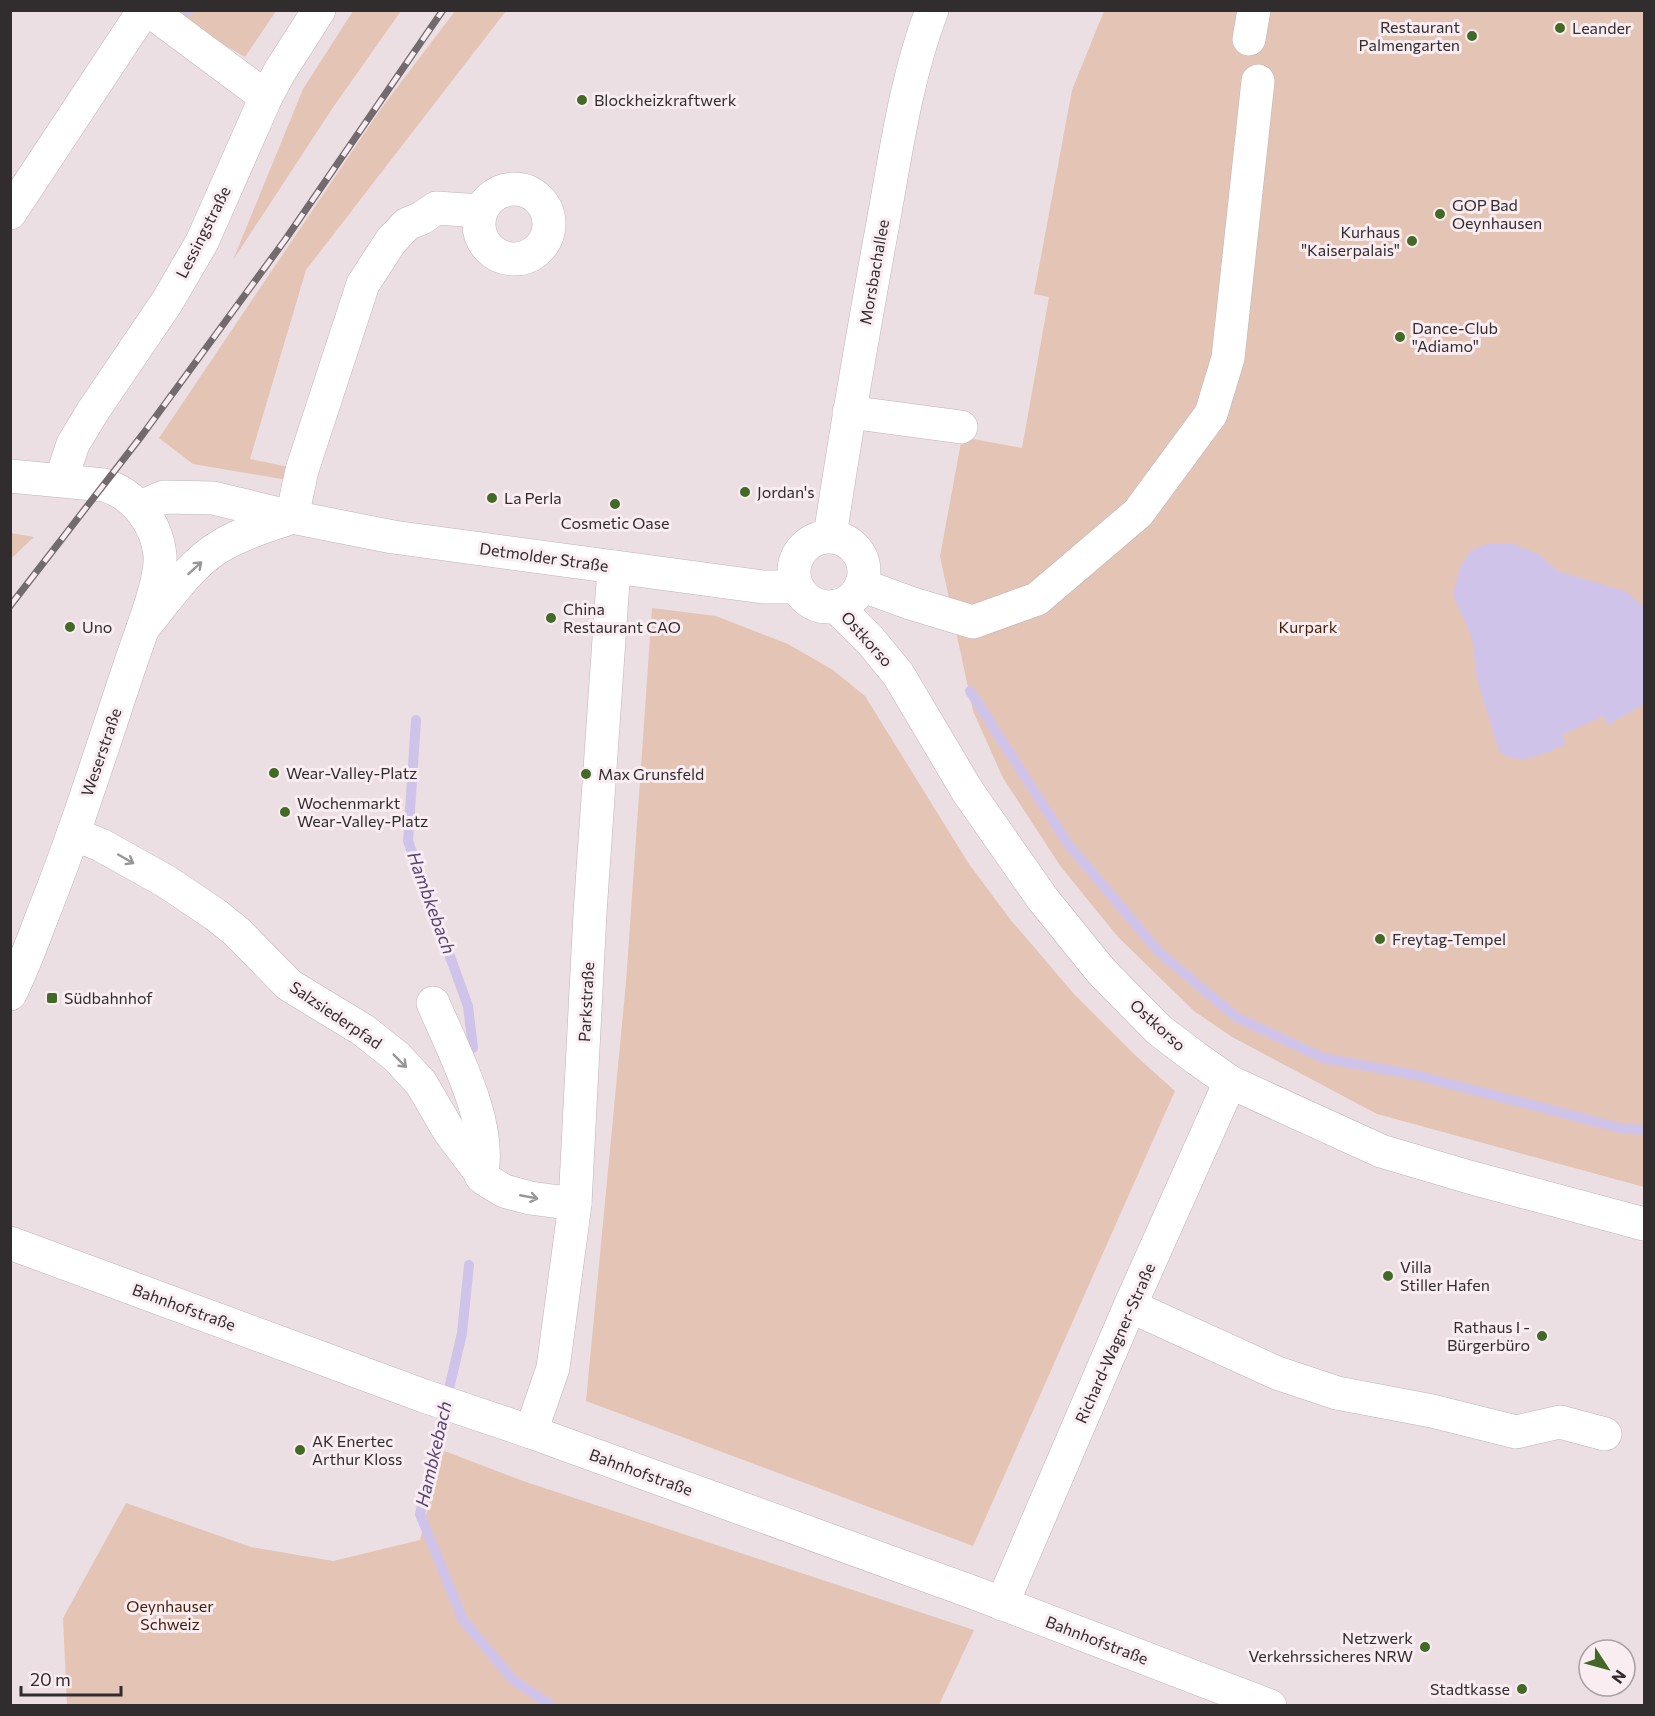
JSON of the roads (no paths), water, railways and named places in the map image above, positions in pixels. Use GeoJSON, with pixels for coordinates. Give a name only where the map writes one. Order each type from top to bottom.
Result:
{"type":"FeatureCollection","features":[{"type":"Feature","properties":{"kind":"street"},"geometry":{"type":"LineString","coordinates":[[10,213],[144,10]]}},
{"type":"Feature","properties":{"kind":"street"},"geometry":{"type":"LineString","coordinates":[[149,10],[266,97]]}},
{"type":"Feature","properties":{"kind":"street","name":"Lessingstraße"},"geometry":{"type":"LineString","coordinates":[[61,480],[74,444],[93,411],[167,302],[202,242],[266,97],[280,71],[320,10]]}},
{"type":"Feature","properties":{"kind":"street","name":"Morsbachallee"},"geometry":{"type":"LineString","coordinates":[[830,536],[849,412],[910,86],[923,34],[932,10]]}},
{"type":"Feature","properties":{"kind":"street","name":"Ostkorso"},"geometry":{"type":"LineString","coordinates":[[861,585],[973,622],[1037,599],[1138,513],[1211,414],[1228,358],[1258,81]]}},
{"type":"Feature","properties":{"kind":"street"},"geometry":{"type":"LineString","coordinates":[[143,628],[188,574],[218,547],[241,536],[292,518],[302,470],[363,284],[391,241],[407,224],[422,218],[436,208],[480,219]]}},
{"type":"Feature","properties":{"kind":"street"},"geometry":{"type":"LineString","coordinates":[[849,412],[962,427]]}},
{"type":"Feature","properties":{"kind":"street"},"geometry":{"type":"LineString","coordinates":[[10,476],[104,485],[117,489],[140,507]]}},
{"type":"Feature","properties":{"kind":"street","name":"Detmolder Straße"},"geometry":{"type":"LineString","coordinates":[[140,507],[164,497],[213,498],[292,518],[393,537],[763,587],[797,587]]}},
{"type":"Feature","properties":{"kind":"street","name":"Weserstraße"},"geometry":{"type":"LineString","coordinates":[[10,994],[73,834],[157,580],[160,558],[158,540],[140,507]]}},
{"type":"Feature","properties":{"kind":"street"},"geometry":{"type":"LineString","coordinates":[[830,536],[841,538],[859,553],[864,574],[861,585],[856,595],[847,602],[825,607],[813,603],[804,597],[797,587],[795,561],[808,543],[830,536]]}},
{"type":"Feature","properties":{"kind":"street","name":"Parkstraße"},"geometry":{"type":"LineString","coordinates":[[531,1432],[553,1368],[575,1204],[590,913],[614,567]]}},
{"type":"Feature","properties":{"kind":"street","name":"Ostkorso"},"geometry":{"type":"LineString","coordinates":[[836,606],[870,640],[898,674],[975,802],[1042,898],[1101,971],[1159,1030],[1230,1082],[1381,1151],[1644,1224]]}},
{"type":"Feature","properties":{"kind":"street","name":"Salzsiederpfad"},"geometry":{"type":"LineString","coordinates":[[73,834],[110,850],[167,882],[216,915],[237,932],[289,985],[363,1030],[397,1057],[421,1083],[449,1131],[481,1176],[504,1191],[530,1198],[575,1204]]}},
{"type":"Feature","properties":{"kind":"street"},"geometry":{"type":"LineString","coordinates":[[433,1003],[479,1118],[484,1162],[481,1176]]}},
{"type":"Feature","properties":{"kind":"street","name":"Richard-Wagner-Straße"},"geometry":{"type":"LineString","coordinates":[[1002,1604],[1130,1306],[1230,1082]]}},
{"type":"Feature","properties":{"kind":"street","name":"Bahnhofstraße"},"geometry":{"type":"LineString","coordinates":[[10,1243],[424,1396],[531,1432],[1002,1604],[1270,1706]]}},
{"type":"Feature","properties":{"kind":"street"},"geometry":{"type":"LineString","coordinates":[[1130,1306],[1276,1373],[1337,1393],[1432,1411],[1516,1432],[1560,1422],[1605,1434]]}},
{"type":"Feature","properties":{"kind":"waterway"},"geometry":{"type":"LineString","coordinates":[[970,691],[1068,844],[1159,952],[1236,1017],[1323,1058],[1415,1075],[1620,1128],[1644,1130]]}},
{"type":"Feature","properties":{"kind":"waterway","name":"Hambkebach"},"geometry":{"type":"LineString","coordinates":[[416,720],[408,841],[468,1006],[473,1048]]}},
{"type":"Feature","properties":{"kind":"waterway","name":"Hambkebach"},"geometry":{"type":"LineString","coordinates":[[469,1265],[462,1333],[420,1514],[463,1620],[513,1680],[552,1706]]}},
{"type":"Feature","properties":{"kind":"railway"},"geometry":{"type":"LineString","coordinates":[[10,606],[143,434],[285,240],[443,10]]}},
{"type":"Feature","properties":{"kind":"place","name":"Leander"},"geometry":{"type":"Point","coordinates":[1560,28]}},
{"type":"Feature","properties":{"kind":"place","name":"Restaurant Palmengarten"},"geometry":{"type":"Point","coordinates":[1472,36]}},
{"type":"Feature","properties":{"kind":"place","name":"Blockheizkraftwerk"},"geometry":{"type":"Point","coordinates":[582,100]}},
{"type":"Feature","properties":{"kind":"place","name":"GOP Bad Oeynhausen"},"geometry":{"type":"Point","coordinates":[1440,214]}},
{"type":"Feature","properties":{"kind":"place","name":"Kurhaus \"Kaiserpalais\""},"geometry":{"type":"Point","coordinates":[1412,241]}},
{"type":"Feature","properties":{"kind":"place","name":"Dance-Club \"Adiamo\""},"geometry":{"type":"Point","coordinates":[1400,337]}},
{"type":"Feature","properties":{"kind":"place","name":"Jordan's"},"geometry":{"type":"Point","coordinates":[745,492]}},
{"type":"Feature","properties":{"kind":"place","name":"La Perla"},"geometry":{"type":"Point","coordinates":[492,498]}},
{"type":"Feature","properties":{"kind":"place","name":"Cosmetic Oase"},"geometry":{"type":"Point","coordinates":[615,504]}},
{"type":"Feature","properties":{"kind":"place","name":"China Restaurant CAO"},"geometry":{"type":"Point","coordinates":[551,618]}},
{"type":"Feature","properties":{"kind":"place","name":"Uno"},"geometry":{"type":"Point","coordinates":[70,627]}},
{"type":"Feature","properties":{"kind":"place","name":"Wear-Valley-Platz"},"geometry":{"type":"Point","coordinates":[274,773]}},
{"type":"Feature","properties":{"kind":"place","name":"Max Grunsfeld"},"geometry":{"type":"Point","coordinates":[586,774]}},
{"type":"Feature","properties":{"kind":"place","name":"Wochenmarkt Wear-Valley-Platz"},"geometry":{"type":"Point","coordinates":[285,812]}},
{"type":"Feature","properties":{"kind":"place","name":"Freytag-Tempel"},"geometry":{"type":"Point","coordinates":[1380,939]}},
{"type":"Feature","properties":{"kind":"place","name":"Südbahnhof"},"geometry":{"type":"Point","coordinates":[52,998]}},
{"type":"Feature","properties":{"kind":"place","name":"Villa Stiller Hafen"},"geometry":{"type":"Point","coordinates":[1388,1276]}},
{"type":"Feature","properties":{"kind":"place","name":"Rathaus I - Bürgerbüro"},"geometry":{"type":"Point","coordinates":[1542,1336]}},
{"type":"Feature","properties":{"kind":"place","name":"AK Enertec Arthur Kloss"},"geometry":{"type":"Point","coordinates":[300,1450]}},
{"type":"Feature","properties":{"kind":"place","name":"Netzwerk Verkehrssicheres NRW"},"geometry":{"type":"Point","coordinates":[1425,1647]}},
{"type":"Feature","properties":{"kind":"place","name":"Stadtkasse"},"geometry":{"type":"Point","coordinates":[1522,1689]}},
{"type":"Feature","properties":{"kind":"park label","name":"Kurpark"},"geometry":{"type":"Point","coordinates":[1308,627]}},
{"type":"Feature","properties":{"kind":"park label","name":"Oeynhauser Schweiz"},"geometry":{"type":"Point","coordinates":[170,1615]}}]}
